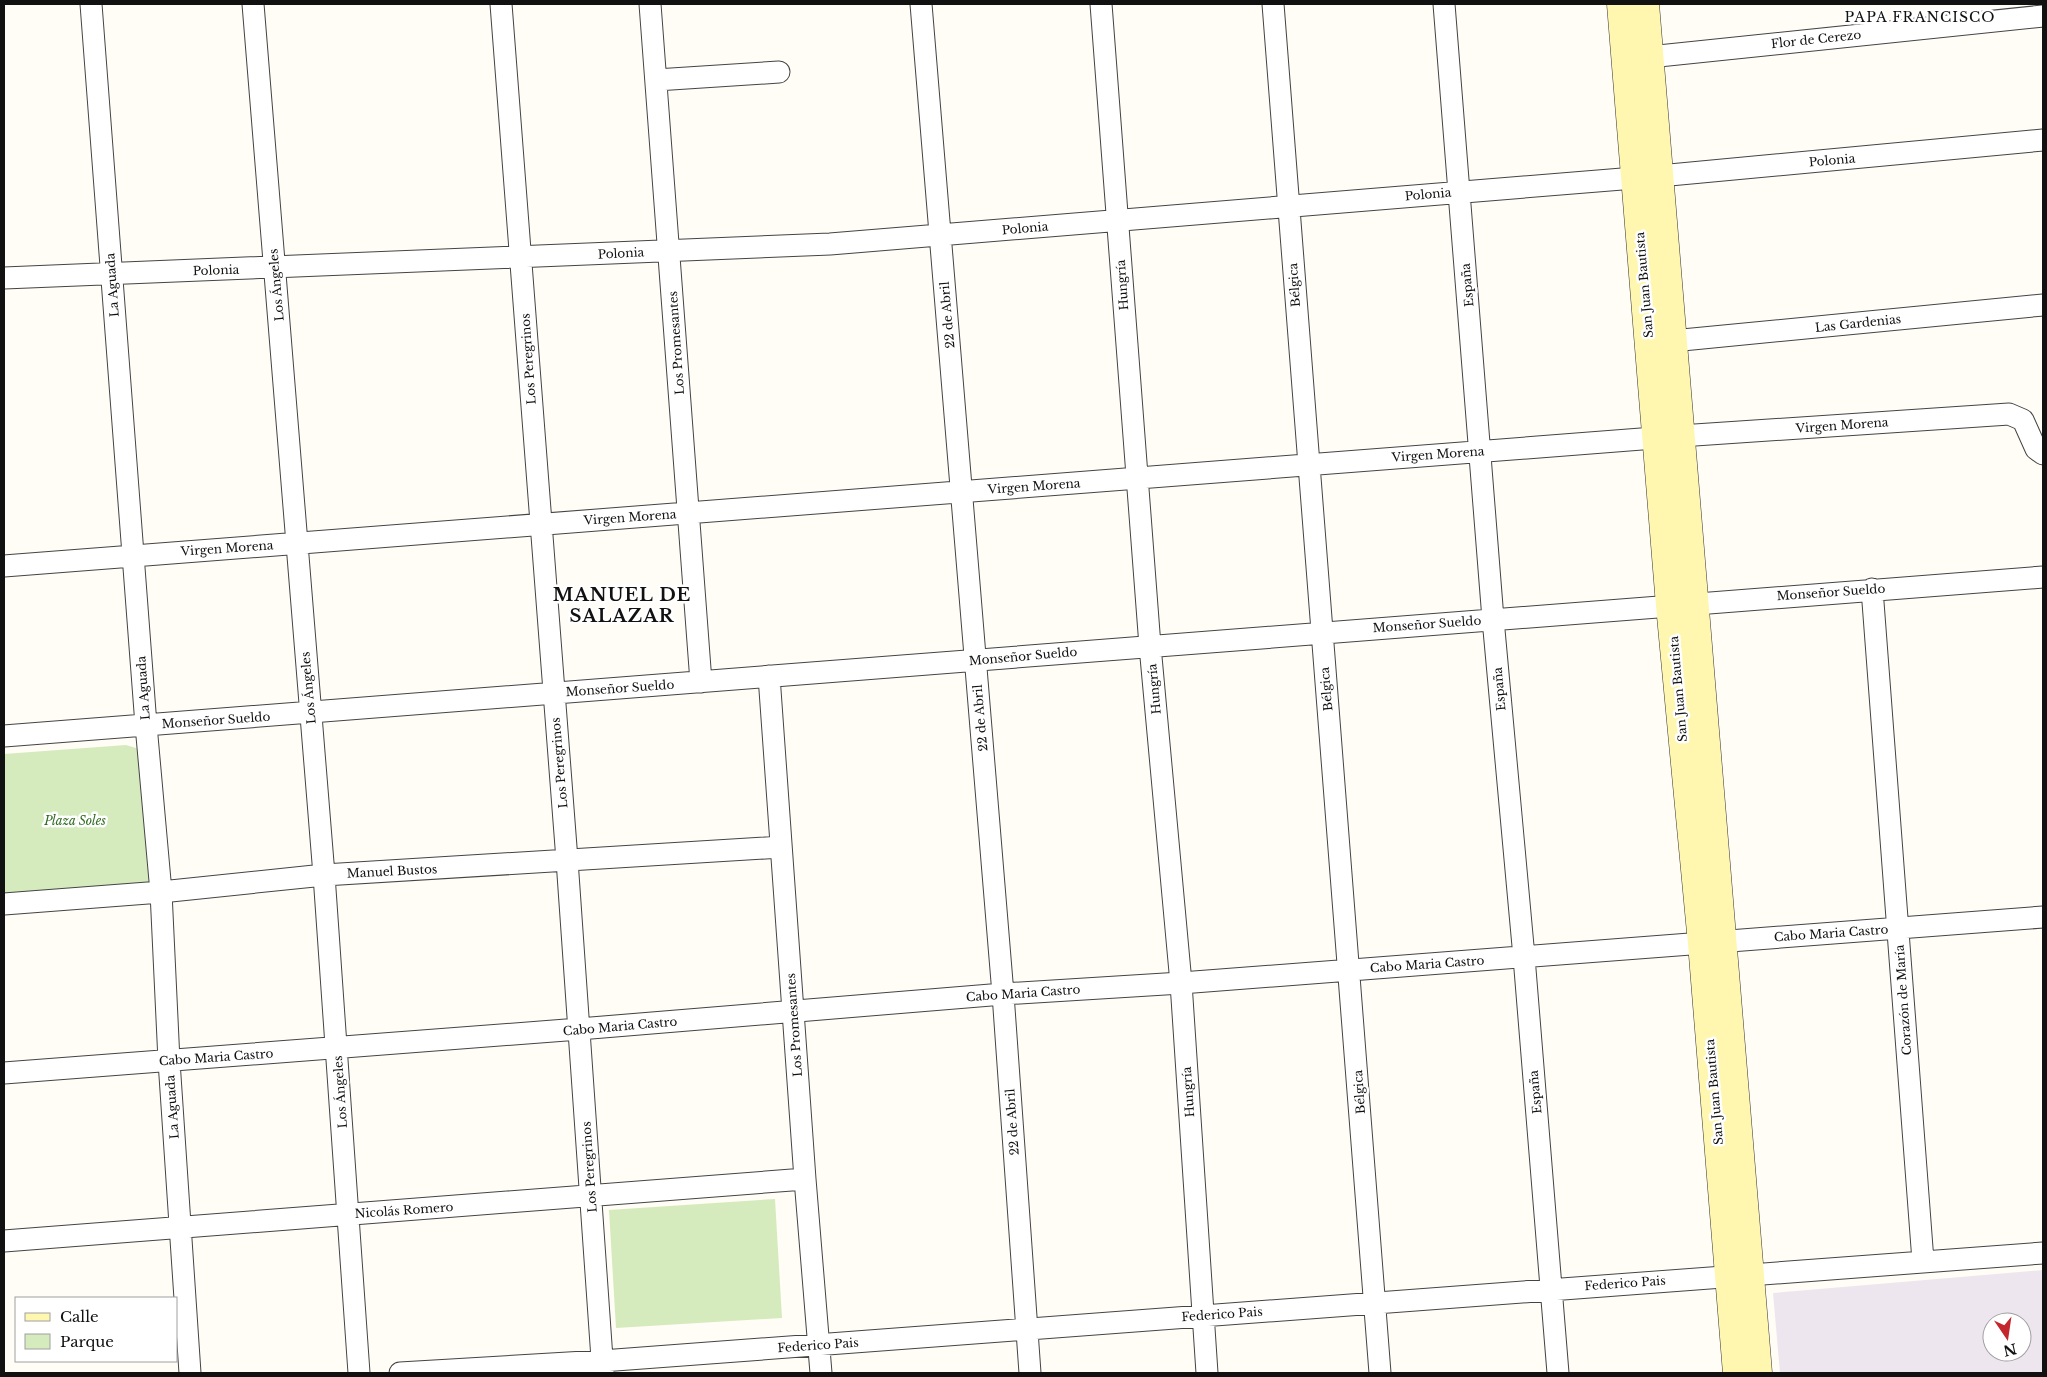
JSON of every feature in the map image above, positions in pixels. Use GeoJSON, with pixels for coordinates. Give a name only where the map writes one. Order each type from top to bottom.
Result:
{"type":"FeatureCollection","features":[{"type":"Feature","properties":{"kind":"street","name":"La Aguada"},"geometry":{"type":"LineString","coordinates":[[91,4],[146,725],[161,892],[169,1060],[190,1373]]}},
{"type":"Feature","properties":{"kind":"street","name":"Los Ángeles"},"geometry":{"type":"LineString","coordinates":[[253,4],[324,875],[359,1373]]}},
{"type":"Feature","properties":{"kind":"street","name":"Los Peregrinos"},"geometry":{"type":"LineString","coordinates":[[501,4],[592,1196],[602,1367]]}},
{"type":"Feature","properties":{"kind":"street","name":"Los Promesantes"},"geometry":{"type":"LineString","coordinates":[[650,4],[701,682]]}},
{"type":"Feature","properties":{"kind":"street","name":"22 de Abril"},"geometry":{"type":"LineString","coordinates":[[921,4],[1003,994],[1030,1373]]}},
{"type":"Feature","properties":{"kind":"street","name":"Hungría"},"geometry":{"type":"LineString","coordinates":[[1101,4],[1150,646],[1180,982],[1207,1373]]}},
{"type":"Feature","properties":{"kind":"street","name":"Bélgica"},"geometry":{"type":"LineString","coordinates":[[1273,4],[1380,1373]]}},
{"type":"Feature","properties":{"kind":"street","name":"España"},"geometry":{"type":"LineString","coordinates":[[1444,4],[1493,619],[1524,957],[1558,1373]]}},
{"type":"Feature","properties":{"kind":"street","name":"San Juan Bautista"},"geometry":{"type":"LineString","coordinates":[[1621,4],[1672,341],[1668,436]]}},
{"type":"Feature","properties":{"kind":"street","name":"San Juan Bautista"},"geometry":{"type":"LineString","coordinates":[[1645,4],[1649,57],[1647,176],[1739,1275],[1737,1373]]}},
{"type":"Feature","properties":{"kind":"street","name":"Flor de Cerezo"},"geometry":{"type":"LineString","coordinates":[[1649,57],[2043,16]]}},
{"type":"Feature","properties":{"kind":"street"},"geometry":{"type":"LineString","coordinates":[[656,80],[779,72]]}},
{"type":"Feature","properties":{"kind":"street","name":"Polonia"},"geometry":{"type":"LineString","coordinates":[[4,278],[830,244],[1647,176],[2043,140]]}},
{"type":"Feature","properties":{"kind":"street","name":"Las Gardenias"},"geometry":{"type":"LineString","coordinates":[[1672,341],[2043,305]]}},
{"type":"Feature","properties":{"kind":"street","name":"Virgen Morena"},"geometry":{"type":"LineString","coordinates":[[4,566],[1668,436],[2009,414],[2023,420],[2036,449],[2043,454]]}},
{"type":"Feature","properties":{"kind":"street","name":"Monseñor Sueldo"},"geometry":{"type":"LineString","coordinates":[[4,736],[2043,577]]}},
{"type":"Feature","properties":{"kind":"street","name":"Corazón de María"},"geometry":{"type":"LineString","coordinates":[[1872,589],[1923,1261]]}},
{"type":"Feature","properties":{"kind":"street","name":"Los Promesantes"},"geometry":{"type":"LineString","coordinates":[[769,676],[805,1179],[821,1373]]}},
{"type":"Feature","properties":{"kind":"street","name":"Manuel Bustos"},"geometry":{"type":"LineString","coordinates":[[4,904],[161,892],[324,875],[781,847]]}},
{"type":"Feature","properties":{"kind":"street","name":"Cabo Maria Castro"},"geometry":{"type":"LineString","coordinates":[[4,1073],[1003,994],[1349,970],[2043,917]]}},
{"type":"Feature","properties":{"kind":"street","name":"Nicolás Romero"},"geometry":{"type":"LineString","coordinates":[[4,1241],[805,1179]]}},
{"type":"Feature","properties":{"kind":"street","name":"Federico Pais"},"geometry":{"type":"LineString","coordinates":[[400,1373],[602,1367],[819,1345],[2043,1253]]}},
{"type":"Feature","properties":{"kind":"street","name":"San Juan Bautista"},"geometry":{"type":"LineString","coordinates":[[1739,1275],[1758,1373]]}},
{"type":"Feature","properties":{"kind":"shaded area"},"geometry":{"type":"Polygon","coordinates":[[[2043,1270],[2043,1373],[1780,1373],[1773,1293],[2043,1270]]]}},
{"type":"Feature","properties":{"kind":"green space","name":"Plaza Soles"},"geometry":{"type":"Polygon","coordinates":[[[126,745],[136,748],[141,756],[151,878],[148,886],[4,900],[4,754],[126,745]]]}},
{"type":"Feature","properties":{"kind":"green space"},"geometry":{"type":"Polygon","coordinates":[[[775,1199],[782,1318],[616,1328],[609,1210],[775,1199]]]}},
{"type":"Feature","properties":{"kind":"district","name":"PAPA FRANCISCO"},"geometry":{"type":"Point","coordinates":[1920,17]}},
{"type":"Feature","properties":{"kind":"district","name":"MANUEL DE SALAZAR"},"geometry":{"type":"Point","coordinates":[622,605]}}]}
